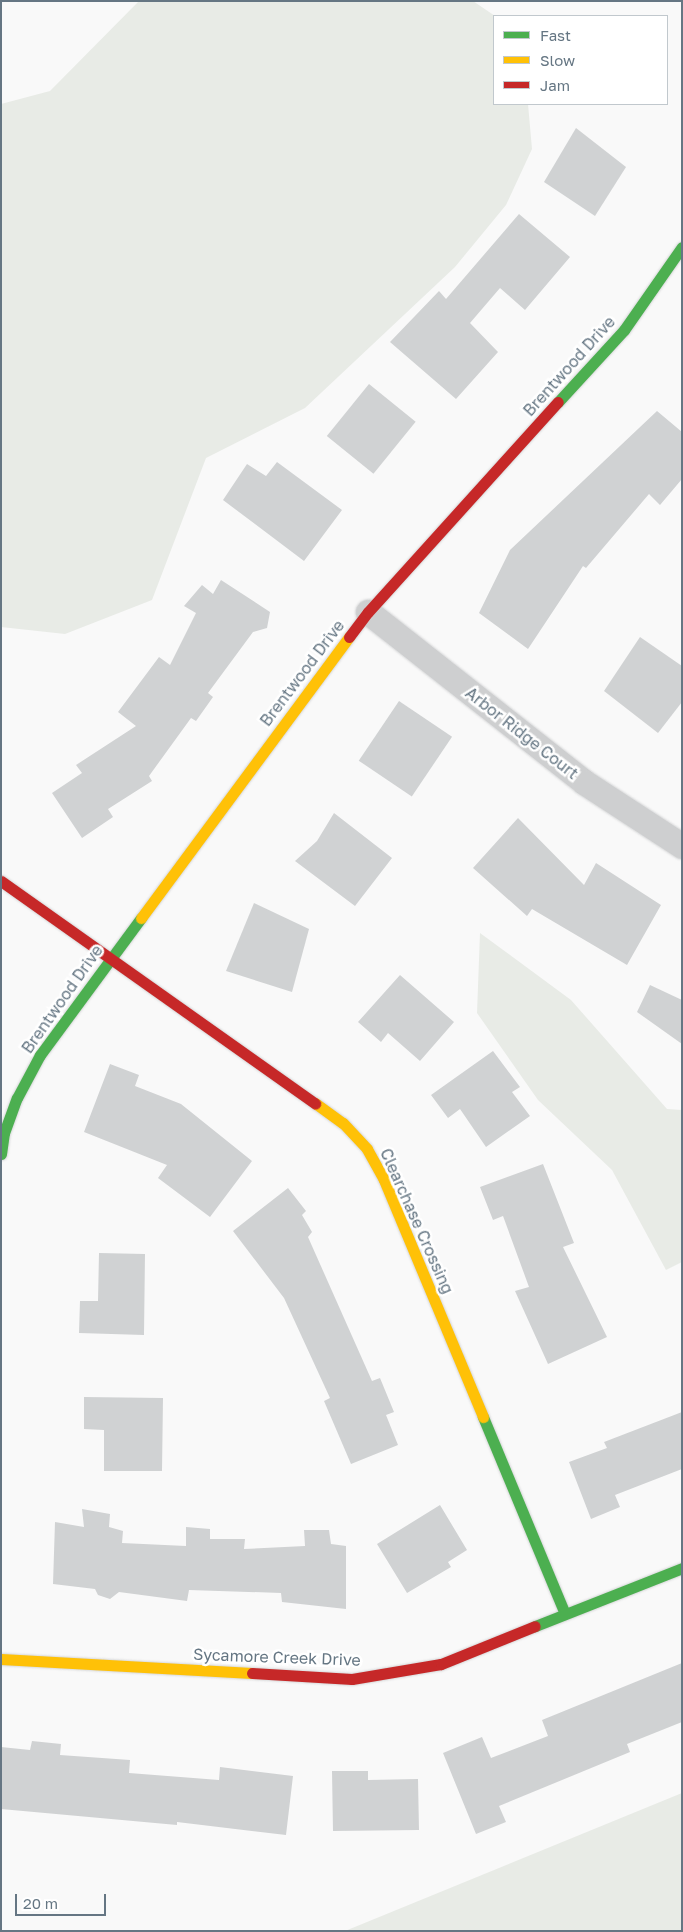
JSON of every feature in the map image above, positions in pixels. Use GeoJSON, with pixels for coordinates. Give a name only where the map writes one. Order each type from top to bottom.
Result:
{"type":"FeatureCollection","features":[{"type":"Feature","properties":{"kind":"street","name":"Brentwood Drive"},"geometry":{"type":"LineString","coordinates":[[1,1154],[4,1133],[17,1098],[40,1055],[368,612],[624,330],[682,246]]}},
{"type":"Feature","properties":{"kind":"street","name":"Arbor Ridge Court"},"geometry":{"type":"LineString","coordinates":[[368,612],[584,782],[682,846]]}},
{"type":"Feature","properties":{"kind":"street","name":"Clearchase Crossing"},"geometry":{"type":"LineString","coordinates":[[1,880],[109,960],[343,1124],[367,1149],[384,1180],[566,1614]]}},
{"type":"Feature","properties":{"kind":"street","name":"Sycamore Creek Drive"},"geometry":{"type":"LineString","coordinates":[[1,1659],[352,1679],[441,1664],[682,1568]]}},
{"type":"Feature","properties":{"kind":"shaded area"},"geometry":{"type":"Polygon","coordinates":[[[139,1],[473,1],[494,15],[493,105],[528,105],[532,149],[506,205],[455,267],[305,408],[206,458],[152,600],[65,634],[1,627],[1,104],[50,91],[139,1]]]}},
{"type":"Feature","properties":{"kind":"shaded area"},"geometry":{"type":"Polygon","coordinates":[[[480,933],[571,1000],[667,1109],[682,1110],[682,1262],[666,1270],[612,1170],[538,1100],[477,1013],[480,933]]]}},
{"type":"Feature","properties":{"kind":"shaded area"},"geometry":{"type":"Polygon","coordinates":[[[682,1793],[682,1931],[345,1931],[682,1793]]]}},
{"type":"Feature","properties":{"kind":"building"},"geometry":{"type":"Polygon","coordinates":[[[576,128],[626,167],[595,216],[544,182],[576,128]]]}},
{"type":"Feature","properties":{"kind":"building"},"geometry":{"type":"Polygon","coordinates":[[[519,214],[570,257],[525,310],[500,288],[470,323],[498,352],[456,399],[390,342],[439,291],[446,299],[519,214]]]}},
{"type":"Feature","properties":{"kind":"building"},"geometry":{"type":"Polygon","coordinates":[[[369,384],[416,422],[373,474],[327,436],[369,384]]]}},
{"type":"Feature","properties":{"kind":"building"},"geometry":{"type":"Polygon","coordinates":[[[657,411],[682,432],[682,479],[660,505],[649,494],[586,568],[583,566],[528,649],[479,613],[510,550],[657,411]]]}},
{"type":"Feature","properties":{"kind":"building"},"geometry":{"type":"Polygon","coordinates":[[[277,462],[342,510],[304,561],[223,500],[247,464],[266,476],[277,462]]]}},
{"type":"Feature","properties":{"kind":"building"},"geometry":{"type":"Polygon","coordinates":[[[221,580],[270,612],[267,628],[253,632],[208,693],[213,697],[196,721],[191,718],[149,776],[152,781],[108,809],[113,817],[82,838],[52,793],[82,773],[76,765],[136,726],[118,712],[159,657],[170,665],[196,613],[184,606],[202,585],[213,594],[221,580]]]}},
{"type":"Feature","properties":{"kind":"building"},"geometry":{"type":"Polygon","coordinates":[[[640,637],[682,666],[682,702],[658,733],[604,691],[640,637]]]}},
{"type":"Feature","properties":{"kind":"building"},"geometry":{"type":"Polygon","coordinates":[[[399,701],[452,737],[412,796],[359,761],[399,701]]]}},
{"type":"Feature","properties":{"kind":"building"},"geometry":{"type":"Polygon","coordinates":[[[334,813],[392,858],[355,906],[295,861],[317,841],[334,813]]]}},
{"type":"Feature","properties":{"kind":"building"},"geometry":{"type":"Polygon","coordinates":[[[518,818],[584,885],[596,863],[661,905],[627,965],[532,909],[527,916],[473,868],[518,818]]]}},
{"type":"Feature","properties":{"kind":"building"},"geometry":{"type":"Polygon","coordinates":[[[254,903],[309,929],[292,992],[226,971],[254,903]]]}},
{"type":"Feature","properties":{"kind":"building"},"geometry":{"type":"Polygon","coordinates":[[[400,975],[454,1022],[420,1061],[388,1033],[381,1042],[358,1022],[400,975]]]}},
{"type":"Feature","properties":{"kind":"building"},"geometry":{"type":"Polygon","coordinates":[[[650,985],[682,1000],[682,1044],[637,1012],[650,985]]]}},
{"type":"Feature","properties":{"kind":"building"},"geometry":{"type":"Polygon","coordinates":[[[493,1051],[520,1087],[512,1092],[530,1116],[486,1147],[460,1109],[448,1118],[431,1095],[493,1051]]]}},
{"type":"Feature","properties":{"kind":"building"},"geometry":{"type":"Polygon","coordinates":[[[110,1064],[139,1075],[135,1086],[181,1104],[252,1161],[210,1217],[158,1178],[167,1165],[84,1132],[110,1064]]]}},
{"type":"Feature","properties":{"kind":"building"},"geometry":{"type":"Polygon","coordinates":[[[543,1164],[574,1243],[563,1247],[607,1337],[548,1364],[515,1291],[529,1287],[503,1216],[493,1220],[480,1187],[543,1164]]]}},
{"type":"Feature","properties":{"kind":"building"},"geometry":{"type":"Polygon","coordinates":[[[288,1188],[306,1211],[302,1215],[312,1232],[308,1237],[372,1381],[380,1378],[394,1412],[386,1415],[398,1445],[351,1464],[324,1401],[330,1398],[284,1298],[233,1231],[288,1188]]]}},
{"type":"Feature","properties":{"kind":"building"},"geometry":{"type":"Polygon","coordinates":[[[99,1253],[145,1254],[144,1335],[79,1333],[80,1301],[98,1301],[99,1253]]]}},
{"type":"Feature","properties":{"kind":"building"},"geometry":{"type":"Polygon","coordinates":[[[84,1397],[163,1398],[162,1471],[104,1471],[104,1430],[84,1429],[84,1397]]]}},
{"type":"Feature","properties":{"kind":"building"},"geometry":{"type":"Polygon","coordinates":[[[682,1412],[682,1469],[615,1495],[620,1507],[591,1519],[569,1462],[607,1448],[604,1442],[682,1412]]]}},
{"type":"Feature","properties":{"kind":"building"},"geometry":{"type":"Polygon","coordinates":[[[440,1505],[467,1550],[448,1562],[451,1567],[407,1593],[377,1544],[440,1505]]]}},
{"type":"Feature","properties":{"kind":"building"},"geometry":{"type":"Polygon","coordinates":[[[82,1509],[110,1514],[109,1527],[123,1531],[122,1543],[186,1546],[186,1527],[210,1529],[210,1539],[245,1539],[244,1549],[305,1546],[304,1530],[329,1530],[331,1544],[346,1546],[346,1609],[282,1602],[281,1593],[189,1590],[187,1601],[119,1592],[110,1599],[98,1595],[95,1589],[53,1584],[55,1522],[84,1527],[82,1509]]]}},
{"type":"Feature","properties":{"kind":"building"},"geometry":{"type":"Polygon","coordinates":[[[682,1663],[682,1722],[627,1744],[630,1752],[499,1806],[506,1822],[476,1834],[443,1753],[482,1737],[491,1758],[548,1736],[542,1720],[682,1663]]]}},
{"type":"Feature","properties":{"kind":"building"},"geometry":{"type":"Polygon","coordinates":[[[32,1741],[61,1744],[60,1755],[130,1760],[129,1773],[219,1780],[220,1767],[293,1776],[286,1835],[177,1822],[177,1825],[1,1809],[1,1747],[30,1750],[32,1741]]]}},
{"type":"Feature","properties":{"kind":"building"},"geometry":{"type":"Polygon","coordinates":[[[332,1771],[368,1771],[368,1780],[418,1779],[419,1830],[333,1831],[332,1771]]]}},
{"type":"Feature","properties":{"kind":"traffic: fast"},"geometry":{"type":"LineString","coordinates":[[558,402],[624,330],[682,247]]}},
{"type":"Feature","properties":{"kind":"traffic: fast"},"geometry":{"type":"LineString","coordinates":[[1,1154],[4,1133],[17,1098],[40,1055],[141,918]]}},
{"type":"Feature","properties":{"kind":"traffic: fast"},"geometry":{"type":"LineString","coordinates":[[483,1417],[565,1614]]}},
{"type":"Feature","properties":{"kind":"traffic: fast"},"geometry":{"type":"LineString","coordinates":[[535,1626],[682,1568]]}},
{"type":"Feature","properties":{"kind":"traffic: slow"},"geometry":{"type":"LineString","coordinates":[[141,918],[349,637]]}},
{"type":"Feature","properties":{"kind":"traffic: slow"},"geometry":{"type":"LineString","coordinates":[[315,1103],[343,1123],[367,1149],[384,1180],[483,1417]]}},
{"type":"Feature","properties":{"kind":"traffic: slow"},"geometry":{"type":"LineString","coordinates":[[1,1659],[252,1673]]}},
{"type":"Feature","properties":{"kind":"traffic: jam"},"geometry":{"type":"LineString","coordinates":[[349,637],[368,612],[558,402]]}},
{"type":"Feature","properties":{"kind":"traffic: jam"},"geometry":{"type":"LineString","coordinates":[[1,881],[315,1103]]}},
{"type":"Feature","properties":{"kind":"traffic: jam"},"geometry":{"type":"LineString","coordinates":[[252,1673],[352,1679],[441,1664],[535,1626]]}}]}
